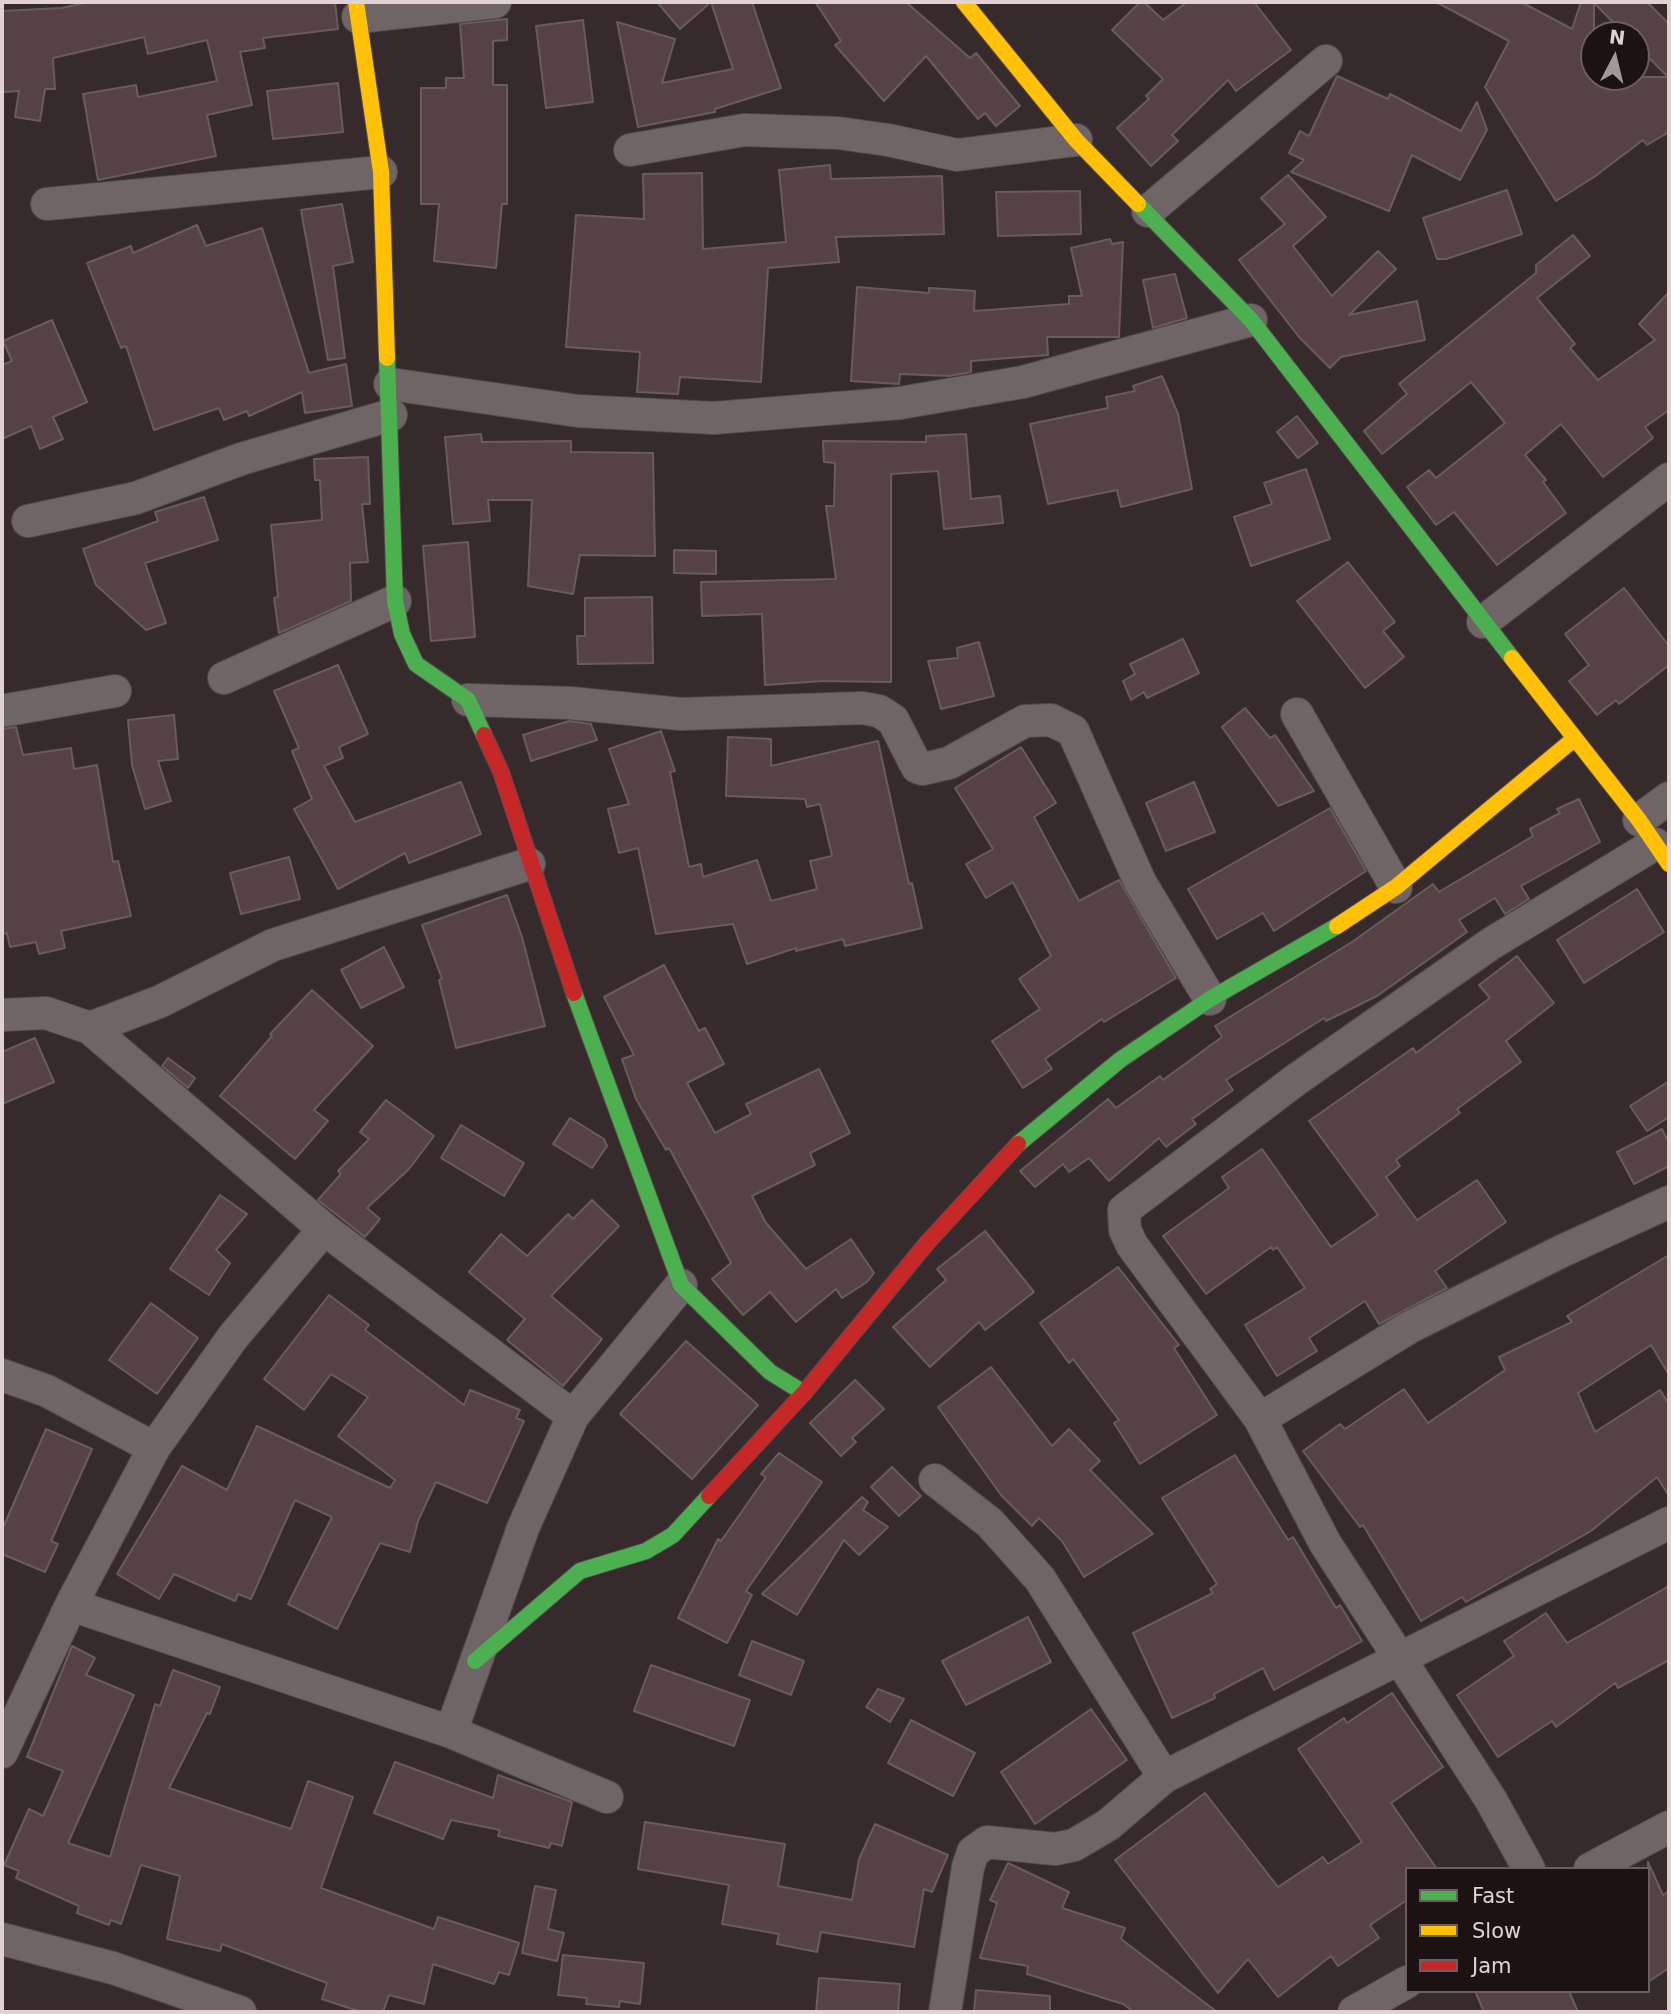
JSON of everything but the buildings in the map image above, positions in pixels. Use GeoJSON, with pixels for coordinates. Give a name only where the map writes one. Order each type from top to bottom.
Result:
{"type":"FeatureCollection","features":[{"type":"Feature","properties":{"kind":"street"},"geometry":{"type":"LineString","coordinates":[[495,2],[357,9],[381,172],[395,601],[402,634],[416,664],[468,700],[501,772],[528,864],[681,1285],[770,1372],[804,1393]]}},
{"type":"Feature","properties":{"kind":"street"},"geometry":{"type":"LineString","coordinates":[[964,2],[1076,140],[1251,320],[1654,843]]}},
{"type":"Feature","properties":{"kind":"street"},"geometry":{"type":"LineString","coordinates":[[1147,211],[1326,61]]}},
{"type":"Feature","properties":{"kind":"street"},"geometry":{"type":"LineString","coordinates":[[629,150],[744,130],[838,133],[888,139],[957,155],[1076,140]]}},
{"type":"Feature","properties":{"kind":"street"},"geometry":{"type":"LineString","coordinates":[[47,204],[381,172]]}},
{"type":"Feature","properties":{"kind":"street"},"geometry":{"type":"LineString","coordinates":[[390,384],[578,411],[714,418],[900,403],[1023,382],[1251,320]]}},
{"type":"Feature","properties":{"kind":"street"},"geometry":{"type":"LineString","coordinates":[[28,521],[136,498],[241,459],[391,415]]}},
{"type":"Feature","properties":{"kind":"street"},"geometry":{"type":"LineString","coordinates":[[1483,622],[1669,480]]}},
{"type":"Feature","properties":{"kind":"street"},"geometry":{"type":"LineString","coordinates":[[224,678],[395,601]]}},
{"type":"Feature","properties":{"kind":"street"},"geometry":{"type":"LineString","coordinates":[[2,711],[115,691]]}},
{"type":"Feature","properties":{"kind":"street"},"geometry":{"type":"LineString","coordinates":[[468,700],[570,703],[681,714],[862,708],[878,711],[892,720],[917,767],[923,769],[948,762],[1024,721],[1051,720],[1073,731],[1140,882],[1210,999]]}},
{"type":"Feature","properties":{"kind":"street"},"geometry":{"type":"LineString","coordinates":[[1297,714],[1396,887]]}},
{"type":"Feature","properties":{"kind":"street"},"geometry":{"type":"LineString","coordinates":[[475,1661],[580,1571],[646,1551],[673,1535],[804,1393],[927,1243],[1009,1151],[1120,1060],[1210,999],[1340,924],[1396,887],[1574,738]]}},
{"type":"Feature","properties":{"kind":"street"},"geometry":{"type":"LineString","coordinates":[[1528,1867],[1491,1800],[1325,1543],[1260,1419],[1132,1245],[1125,1230],[1124,1210],[1297,1079],[1492,943],[1654,843],[1669,798]]}},
{"type":"Feature","properties":{"kind":"street"},"geometry":{"type":"LineString","coordinates":[[90,1028],[159,1002],[274,945],[528,864]]}},
{"type":"Feature","properties":{"kind":"street"},"geometry":{"type":"LineString","coordinates":[[2,1015],[46,1013],[90,1028],[324,1229],[573,1416]]}},
{"type":"Feature","properties":{"kind":"street"},"geometry":{"type":"LineString","coordinates":[[1260,1419],[1410,1327],[1562,1251],[1669,1202]]}},
{"type":"Feature","properties":{"kind":"street"},"geometry":{"type":"LineString","coordinates":[[3,1744],[71,1605],[154,1448],[233,1337],[324,1229]]}},
{"type":"Feature","properties":{"kind":"street"},"geometry":{"type":"LineString","coordinates":[[451,1732],[523,1528],[573,1416],[681,1285]]}},
{"type":"Feature","properties":{"kind":"street"},"geometry":{"type":"LineString","coordinates":[[2,1375],[47,1391],[154,1448]]}},
{"type":"Feature","properties":{"kind":"street"},"geometry":{"type":"LineString","coordinates":[[935,1480],[990,1523],[1040,1579],[1164,1777]]}},
{"type":"Feature","properties":{"kind":"street"},"geometry":{"type":"LineString","coordinates":[[945,2012],[973,1852],[987,1842],[1055,1849],[1074,1845],[1108,1825],[1164,1777],[1669,1522]]}},
{"type":"Feature","properties":{"kind":"street"},"geometry":{"type":"LineString","coordinates":[[71,1605],[451,1732],[607,1797]]}},
{"type":"Feature","properties":{"kind":"street"},"geometry":{"type":"LineString","coordinates":[[1594,1867],[1669,1827]]}},
{"type":"Feature","properties":{"kind":"street"},"geometry":{"type":"LineString","coordinates":[[2,1939],[113,1968],[240,2012]]}},
{"type":"Feature","properties":{"kind":"street"},"geometry":{"type":"LineString","coordinates":[[1354,2012],[1405,1983]]}},
{"type":"Feature","properties":{"kind":"traffic: fast"},"geometry":{"type":"LineString","coordinates":[[1138,204],[1251,320],[1512,658]]}},
{"type":"Feature","properties":{"kind":"traffic: fast"},"geometry":{"type":"LineString","coordinates":[[387,358],[395,601],[402,634],[416,664],[468,700],[484,735]]}},
{"type":"Feature","properties":{"kind":"traffic: fast"},"geometry":{"type":"LineString","coordinates":[[1018,1144],[1120,1060],[1210,999],[1337,926]]}},
{"type":"Feature","properties":{"kind":"traffic: fast"},"geometry":{"type":"LineString","coordinates":[[574,993],[681,1285],[770,1372],[804,1393]]}},
{"type":"Feature","properties":{"kind":"traffic: fast"},"geometry":{"type":"LineString","coordinates":[[475,1661],[580,1571],[646,1551],[673,1535],[709,1496]]}},
{"type":"Feature","properties":{"kind":"traffic: slow"},"geometry":{"type":"LineString","coordinates":[[356,2],[381,172],[387,358]]}},
{"type":"Feature","properties":{"kind":"traffic: slow"},"geometry":{"type":"LineString","coordinates":[[964,2],[1076,140],[1138,204]]}},
{"type":"Feature","properties":{"kind":"traffic: slow"},"geometry":{"type":"LineString","coordinates":[[1512,658],[1639,820],[1669,864]]}},
{"type":"Feature","properties":{"kind":"traffic: slow"},"geometry":{"type":"LineString","coordinates":[[1337,926],[1396,887],[1574,739]]}},
{"type":"Feature","properties":{"kind":"traffic: jam"},"geometry":{"type":"LineString","coordinates":[[484,735],[501,772],[574,993]]}},
{"type":"Feature","properties":{"kind":"traffic: jam"},"geometry":{"type":"LineString","coordinates":[[709,1496],[804,1393],[927,1243],[1018,1144]]}}]}
